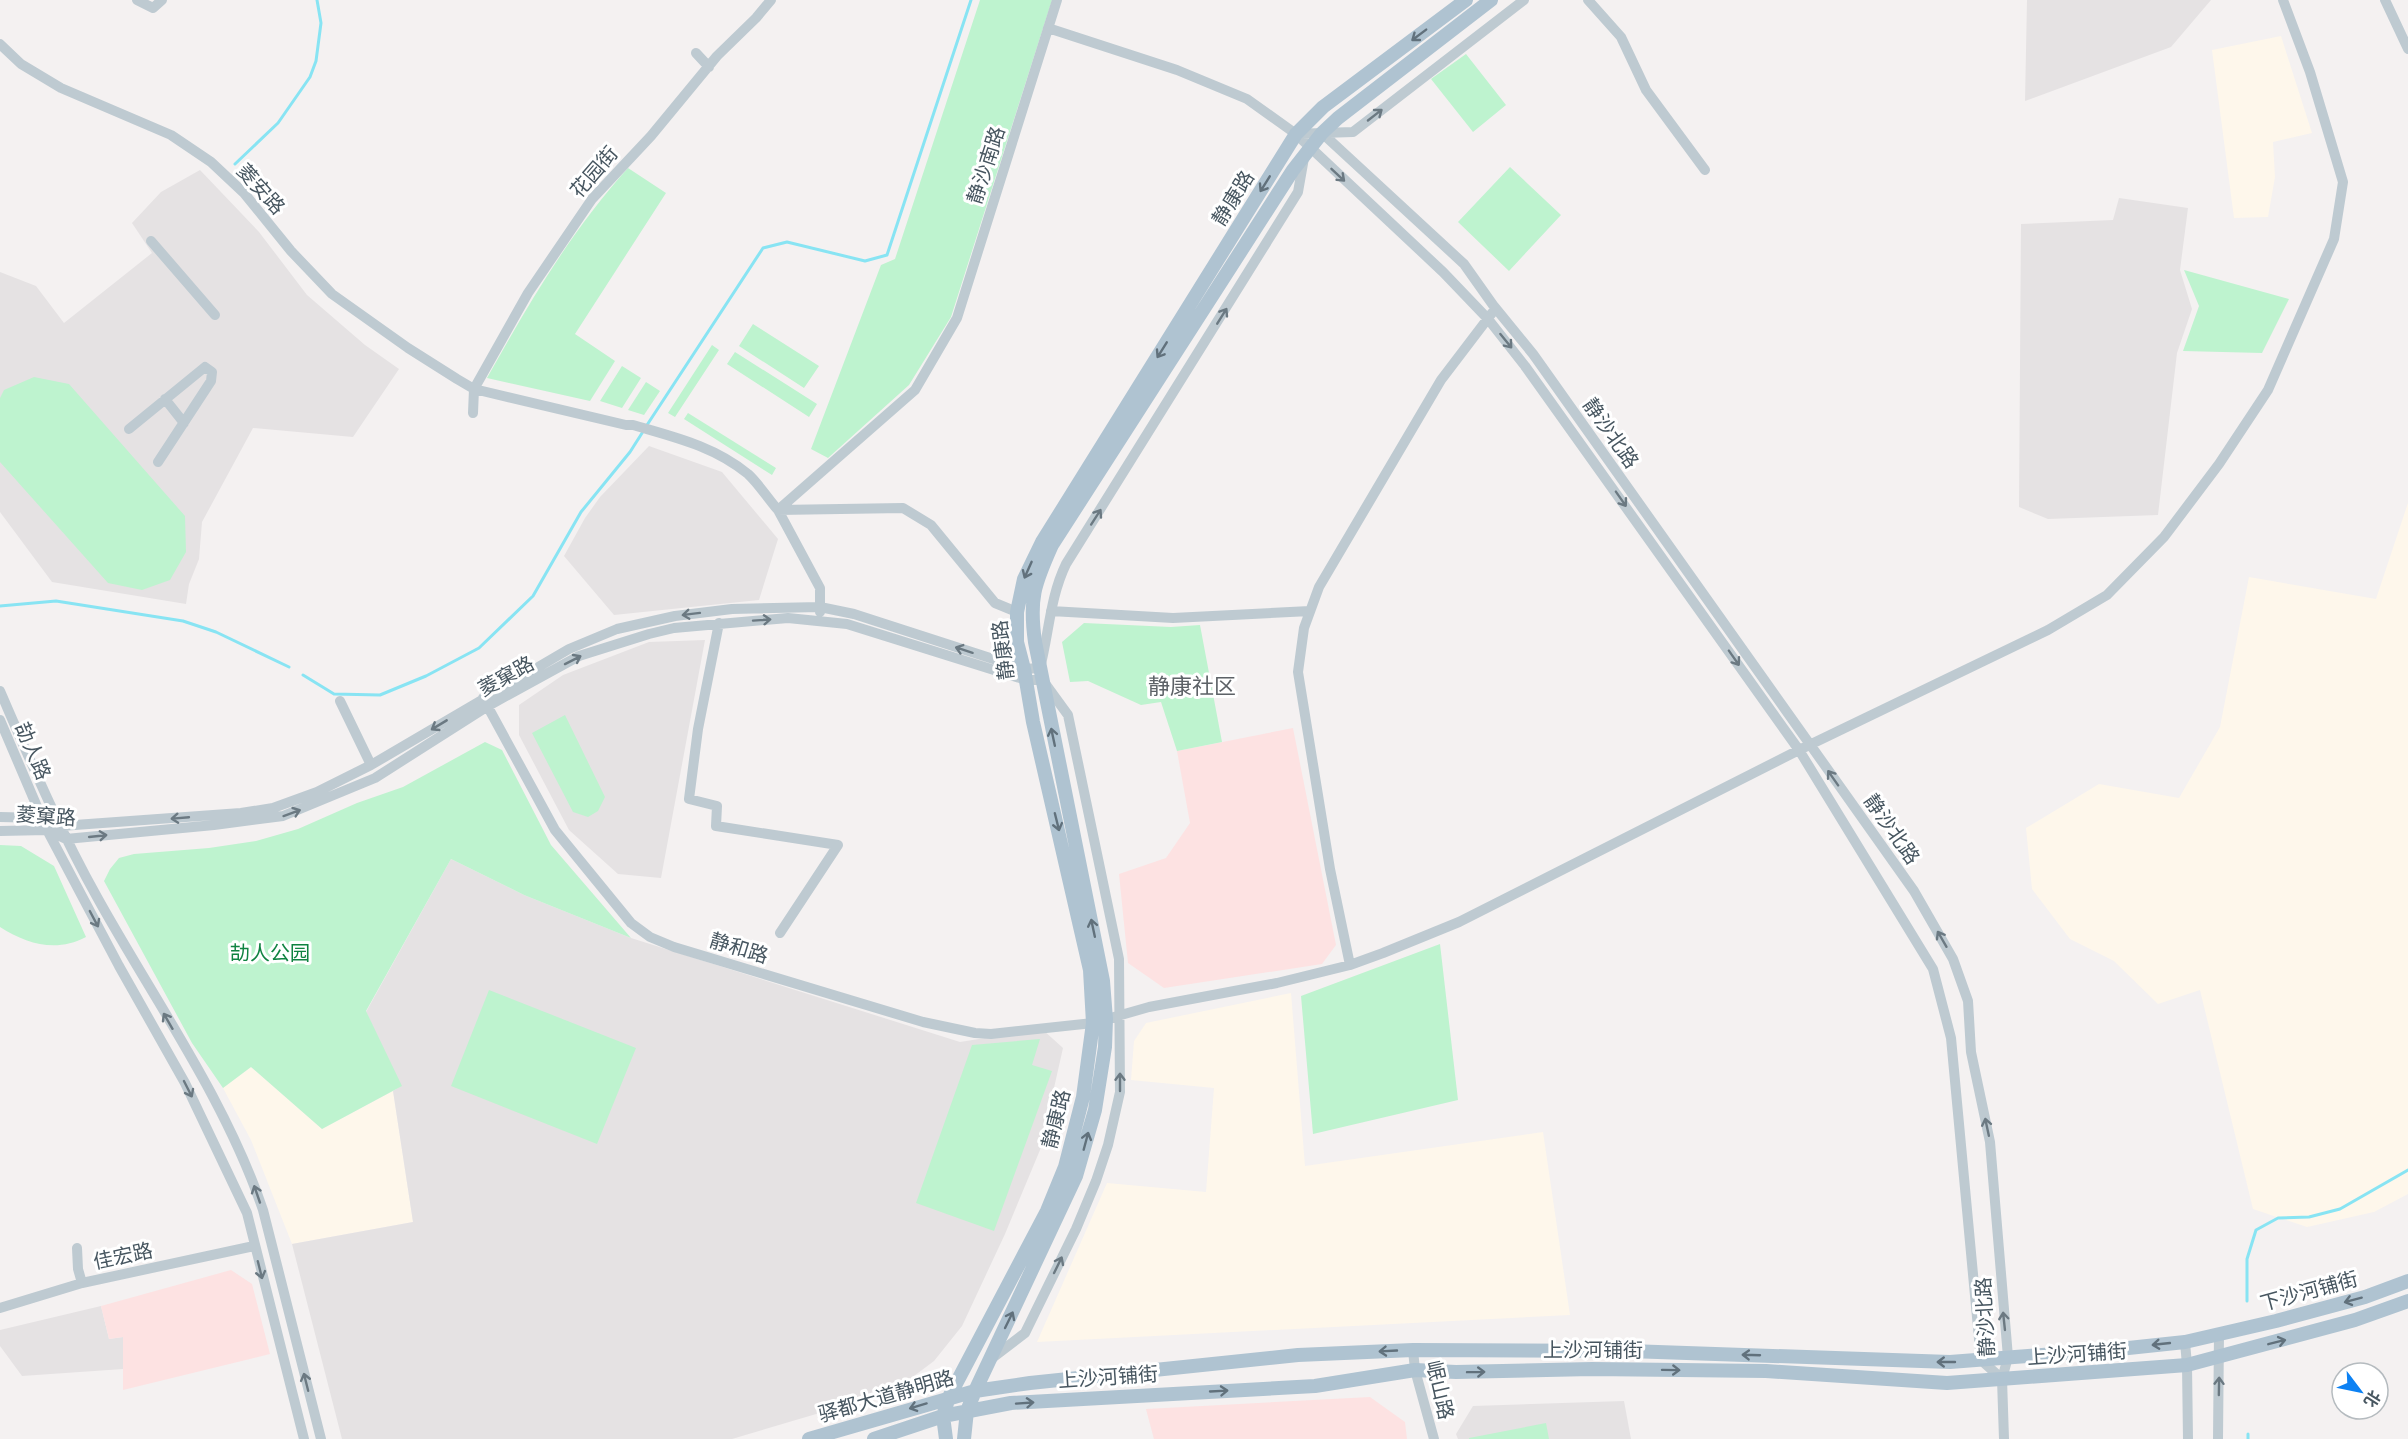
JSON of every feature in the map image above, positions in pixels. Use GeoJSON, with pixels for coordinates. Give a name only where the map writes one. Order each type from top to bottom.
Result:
{"type":"FeatureCollection","features":[{"type":"Feature","properties":{"kind":"main road","name":"静康路"},"geometry":{"type":"LineString","coordinates":[[943,1416],[949,1397],[1047,1211],[1065,1167],[1106,1020],[1090,970],[1017,642],[1017,612],[1024,579],[1042,542],[1296,134],[1323,107],[1466,0]]}},
{"type":"Feature","properties":{"kind":"main road","name":"静康路"},"geometry":{"type":"LineString","coordinates":[[964,1439],[967,1411],[975,1391],[1076,1176],[1095,1110],[1105,1047],[1106,1020],[1103,981],[1041,675],[1031,612],[1040,571],[1052,545],[1307,151],[1322,132],[1491,0]]}},
{"type":"Feature","properties":{"kind":"main road","name":"下沙河铺街"},"geometry":{"type":"LineString","coordinates":[[2219,1333],[2365,1297],[2408,1281]]}},
{"type":"Feature","properties":{"kind":"main road","name":"下沙河铺街"},"geometry":{"type":"LineString","coordinates":[[2220,1356],[2355,1320],[2408,1301]]}},
{"type":"Feature","properties":{"kind":"main road","name":"上沙河铺街"},"geometry":{"type":"LineString","coordinates":[[975,1391],[1030,1383],[1298,1355],[1413,1350],[1629,1351],[1950,1362],[2185,1342],[2219,1333]]}},
{"type":"Feature","properties":{"kind":"main road","name":"上沙河铺街"},"geometry":{"type":"LineString","coordinates":[[967,1411],[1011,1403],[1315,1386],[1415,1370],[1456,1372],[1592,1369],[1766,1371],[1947,1383],[2187,1365],[2220,1356]]}},
{"type":"Feature","properties":{"kind":"main road","name":"驿都大道静明路"},"geometry":{"type":"LineString","coordinates":[[809,1439],[975,1391]]}},
{"type":"Feature","properties":{"kind":"main road","name":"驿都大道静明路"},"geometry":{"type":"LineString","coordinates":[[874,1439],[943,1416],[967,1411]]}},
{"type":"Feature","properties":{"kind":"main road"},"geometry":{"type":"LineString","coordinates":[[943,1416],[946,1439]]}},
{"type":"Feature","properties":{"kind":"street"},"geometry":{"type":"LineString","coordinates":[[137,0],[153,8],[162,0]]}},
{"type":"Feature","properties":{"kind":"street","name":"花园街"},"geometry":{"type":"LineString","coordinates":[[474,389],[528,293],[592,199],[771,0]]}},
{"type":"Feature","properties":{"kind":"street","name":"静沙南路"},"geometry":{"type":"LineString","coordinates":[[778,510],[915,390],[957,318],[1057,0]]}},
{"type":"Feature","properties":{"kind":"street"},"geometry":{"type":"LineString","coordinates":[[1048,28],[1178,70],[1247,99],[1296,134],[1353,132],[1524,0]]}},
{"type":"Feature","properties":{"kind":"street"},"geometry":{"type":"LineString","coordinates":[[1588,0],[1621,37],[1646,90],[1705,170]]}},
{"type":"Feature","properties":{"kind":"street","name":"静和路"},"geometry":{"type":"LineString","coordinates":[[486,702],[555,830],[631,923],[650,937],[674,947],[955,1030],[991,1034],[1106,1020],[1149,1007],[1277,982],[1350,964],[1460,922],[1799,750],[2048,630],[2107,595],[2164,537],[2219,464],[2268,390],[2334,239],[2343,182],[2310,72],[2283,0]]}},
{"type":"Feature","properties":{"kind":"street"},"geometry":{"type":"LineString","coordinates":[[2385,0],[2408,49]]}},
{"type":"Feature","properties":{"kind":"street","name":"菱安路"},"geometry":{"type":"LineString","coordinates":[[0,44],[21,64],[61,88],[171,135],[211,162],[244,193],[291,251],[332,294],[408,348],[474,389],[690,440],[720,455],[749,475],[778,510],[820,588],[819,621]]}},
{"type":"Feature","properties":{"kind":"street"},"geometry":{"type":"LineString","coordinates":[[696,53],[709,67]]}},
{"type":"Feature","properties":{"kind":"street","name":"静沙北路"},"geometry":{"type":"LineString","coordinates":[[1296,134],[1307,151],[1443,272],[1488,319],[1526,366],[1799,750],[1933,969],[1951,1038],[1982,1360],[2002,1379],[2008,1357],[1990,1142],[1971,1052],[1968,1001],[1953,959],[1914,891],[1533,354],[1464,264],[1322,132]]}},
{"type":"Feature","properties":{"kind":"street"},"geometry":{"type":"LineString","coordinates":[[989,1361],[1025,1333],[1096,1181],[1108,1144],[1120,1092],[1106,1020],[1119,959],[1068,715],[1041,675],[1057,582],[1066,564],[1298,192],[1307,151]]}},
{"type":"Feature","properties":{"kind":"street"},"geometry":{"type":"LineString","coordinates":[[151,241],[215,315]]}},
{"type":"Feature","properties":{"kind":"street"},"geometry":{"type":"LineString","coordinates":[[1350,964],[1330,869],[1298,672],[1304,628],[1319,587],[1441,380],[1496,308]]}},
{"type":"Feature","properties":{"kind":"street"},"geometry":{"type":"LineString","coordinates":[[129,429],[205,367],[212,372],[211,381],[158,462]]}},
{"type":"Feature","properties":{"kind":"street"},"geometry":{"type":"LineString","coordinates":[[473,413],[474,389]]}},
{"type":"Feature","properties":{"kind":"street"},"geometry":{"type":"LineString","coordinates":[[165,399],[184,423]]}},
{"type":"Feature","properties":{"kind":"street"},"geometry":{"type":"LineString","coordinates":[[778,510],[903,508],[931,525],[995,603],[1017,612]]}},
{"type":"Feature","properties":{"kind":"street","name":"菱窠路"},"geometry":{"type":"LineString","coordinates":[[0,831],[47,830],[66,839],[283,816],[375,778],[486,702],[569,649],[617,629],[675,616],[732,609],[820,607],[854,615],[1025,675]]}},
{"type":"Feature","properties":{"kind":"street"},"geometry":{"type":"LineString","coordinates":[[1051,611],[1173,618],[1310,611]]}},
{"type":"Feature","properties":{"kind":"street","name":"菱窠路"},"geometry":{"type":"LineString","coordinates":[[0,817],[42,818],[61,826],[241,813],[273,808],[317,792],[486,702],[579,656],[674,628],[788,618],[847,624],[1025,675],[1041,675]]}},
{"type":"Feature","properties":{"kind":"street"},"geometry":{"type":"LineString","coordinates":[[719,623],[698,729],[688,799],[717,806],[716,826],[838,845],[780,933]]}},
{"type":"Feature","properties":{"kind":"street"},"geometry":{"type":"LineString","coordinates":[[0,691],[66,839],[96,897],[214,1098],[250,1173],[263,1210],[321,1439]]}},
{"type":"Feature","properties":{"kind":"street"},"geometry":{"type":"LineString","coordinates":[[340,700],[371,765]]}},
{"type":"Feature","properties":{"kind":"street","name":"劼人路"},"geometry":{"type":"LineString","coordinates":[[0,720],[47,830],[190,1093],[247,1213],[304,1439]]}},
{"type":"Feature","properties":{"kind":"street","name":"佳宏路"},"geometry":{"type":"LineString","coordinates":[[0,1308],[82,1283],[254,1246]]}},
{"type":"Feature","properties":{"kind":"street"},"geometry":{"type":"LineString","coordinates":[[77,1248],[78,1269],[82,1283]]}},
{"type":"Feature","properties":{"kind":"street"},"geometry":{"type":"LineString","coordinates":[[2218,1439],[2219,1333]]}},
{"type":"Feature","properties":{"kind":"street"},"geometry":{"type":"LineString","coordinates":[[2185,1342],[2188,1439]]}},
{"type":"Feature","properties":{"kind":"street","name":"岷山路"},"geometry":{"type":"LineString","coordinates":[[1413,1350],[1415,1370],[1434,1439]]}},
{"type":"Feature","properties":{"kind":"street"},"geometry":{"type":"LineString","coordinates":[[2002,1379],[2004,1439]]}},
{"type":"Feature","properties":{"kind":"shaded area"},"geometry":{"type":"Polygon","coordinates":[[[2027,0],[2211,0],[2171,47],[2025,101],[2027,0]]]}},
{"type":"Feature","properties":{"kind":"shaded area"},"geometry":{"type":"Polygon","coordinates":[[[2281,36],[2312,133],[2273,142],[2275,177],[2268,217],[2234,218],[2212,50],[2281,36]]]}},
{"type":"Feature","properties":{"kind":"shaded area"},"geometry":{"type":"Polygon","coordinates":[[[200,170],[259,232],[307,295],[365,345],[399,369],[353,437],[253,428],[202,522],[199,559],[189,584],[186,604],[52,582],[0,512],[0,272],[36,286],[64,323],[152,253],[132,223],[161,192],[200,170]]]}},
{"type":"Feature","properties":{"kind":"shaded area"},"geometry":{"type":"Polygon","coordinates":[[[2119,198],[2188,208],[2180,270],[2192,309],[2177,353],[2158,515],[2048,519],[2019,507],[2021,224],[2113,220],[2119,198]]]}},
{"type":"Feature","properties":{"kind":"shaded area"},"geometry":{"type":"Polygon","coordinates":[[[649,446],[722,472],[778,539],[759,600],[614,615],[564,556],[585,518],[600,497],[649,446]]]}},
{"type":"Feature","properties":{"kind":"shaded area"},"geometry":{"type":"Polygon","coordinates":[[[2408,503],[2408,1194],[2374,1212],[2307,1227],[2253,1209],[2200,990],[2158,1004],[2114,961],[2070,939],[2032,889],[2026,828],[2099,784],[2179,798],[2220,727],[2249,577],[2376,599],[2408,503]]]}},
{"type":"Feature","properties":{"kind":"shaded area"},"geometry":{"type":"Polygon","coordinates":[[[705,640],[661,878],[618,874],[569,830],[519,735],[519,705],[563,675],[649,642],[705,640]]]}},
{"type":"Feature","properties":{"kind":"shaded area"},"geometry":{"type":"Polygon","coordinates":[[[1293,728],[1336,945],[1322,964],[1164,988],[1128,963],[1119,874],[1166,858],[1190,823],[1177,751],[1293,728]]]}},
{"type":"Feature","properties":{"kind":"shaded area"},"geometry":{"type":"Polygon","coordinates":[[[451,859],[524,895],[631,938],[960,1042],[1042,1029],[1063,1048],[1040,1150],[1005,1234],[962,1326],[934,1361],[894,1391],[732,1439],[342,1439],[292,1244],[413,1222],[393,1091],[401,1086],[366,1012],[451,859]]]}},
{"type":"Feature","properties":{"kind":"shaded area"},"geometry":{"type":"Polygon","coordinates":[[[1291,993],[1305,1166],[1543,1132],[1570,1315],[1037,1342],[1107,1183],[1206,1192],[1214,1088],[1131,1080],[1134,1041],[1146,1023],[1291,993]]]}},
{"type":"Feature","properties":{"kind":"shaded area"},"geometry":{"type":"Polygon","coordinates":[[[251,1067],[322,1129],[393,1091],[413,1222],[292,1244],[251,1140],[223,1088],[251,1067]]]}},
{"type":"Feature","properties":{"kind":"shaded area"},"geometry":{"type":"Polygon","coordinates":[[[231,1270],[252,1284],[270,1354],[123,1390],[123,1337],[109,1339],[101,1306],[231,1270]]]}},
{"type":"Feature","properties":{"kind":"shaded area"},"geometry":{"type":"Polygon","coordinates":[[[101,1306],[109,1339],[123,1337],[123,1369],[22,1376],[0,1346],[0,1330],[101,1306]]]}},
{"type":"Feature","properties":{"kind":"shaded area"},"geometry":{"type":"Polygon","coordinates":[[[1370,1397],[1405,1422],[1407,1439],[1154,1439],[1146,1409],[1370,1397]]]}},
{"type":"Feature","properties":{"kind":"shaded area"},"geometry":{"type":"Polygon","coordinates":[[[1624,1401],[1631,1439],[1458,1439],[1456,1434],[1473,1406],[1624,1401]]]}},
{"type":"Feature","properties":{"kind":"green space"},"geometry":{"type":"Polygon","coordinates":[[[980,0],[1052,0],[951,317],[909,385],[828,458],[811,449],[881,265],[895,259],[980,0]]]}},
{"type":"Feature","properties":{"kind":"green space"},"geometry":{"type":"Polygon","coordinates":[[[1466,54],[1506,105],[1473,132],[1431,79],[1466,54]]]}},
{"type":"Feature","properties":{"kind":"green space"},"geometry":{"type":"Polygon","coordinates":[[[1510,167],[1561,215],[1509,271],[1458,222],[1510,167]]]}},
{"type":"Feature","properties":{"kind":"green space"},"geometry":{"type":"Polygon","coordinates":[[[628,168],[666,193],[575,334],[615,361],[590,401],[487,378],[569,242],[628,168]]]}},
{"type":"Feature","properties":{"kind":"green space"},"geometry":{"type":"Polygon","coordinates":[[[2184,270],[2289,299],[2262,353],[2183,351],[2199,306],[2184,270]]]}},
{"type":"Feature","properties":{"kind":"green space"},"geometry":{"type":"Polygon","coordinates":[[[753,324],[819,366],[804,388],[739,346],[753,324]]]}},
{"type":"Feature","properties":{"kind":"green space"},"geometry":{"type":"Polygon","coordinates":[[[712,345],[719,350],[675,417],[668,413],[712,345]]]}},
{"type":"Feature","properties":{"kind":"green space"},"geometry":{"type":"Polygon","coordinates":[[[735,352],[817,404],[809,417],[727,364],[735,352]]]}},
{"type":"Feature","properties":{"kind":"green space"},"geometry":{"type":"Polygon","coordinates":[[[622,366],[641,378],[622,408],[600,401],[622,366]]]}},
{"type":"Feature","properties":{"kind":"green space"},"geometry":{"type":"Polygon","coordinates":[[[34,377],[69,384],[185,516],[186,552],[170,580],[142,590],[108,583],[0,462],[0,398],[4,390],[34,377]]]}},
{"type":"Feature","properties":{"kind":"green space"},"geometry":{"type":"Polygon","coordinates":[[[646,382],[660,391],[644,415],[628,410],[646,382]]]}},
{"type":"Feature","properties":{"kind":"green space"},"geometry":{"type":"Polygon","coordinates":[[[688,413],[776,468],[772,475],[684,419],[688,413]]]}},
{"type":"Feature","properties":{"kind":"green space"},"geometry":{"type":"Polygon","coordinates":[[[1084,623],[1171,627],[1200,625],[1222,742],[1177,751],[1161,702],[1141,705],[1088,681],[1070,682],[1062,642],[1084,623]]]}},
{"type":"Feature","properties":{"kind":"green space"},"geometry":{"type":"Polygon","coordinates":[[[565,715],[605,797],[598,811],[588,817],[573,812],[532,733],[565,715]]]}},
{"type":"Feature","properties":{"kind":"green space","name":"劼人公园"},"geometry":{"type":"Polygon","coordinates":[[[485,742],[502,750],[551,845],[631,938],[524,895],[451,859],[366,1011],[402,1086],[322,1129],[251,1067],[223,1088],[192,1043],[104,881],[110,869],[119,858],[134,854],[209,848],[256,841],[298,829],[357,803],[403,787],[485,742]]]}},
{"type":"Feature","properties":{"kind":"green space"},"geometry":{"type":"Polygon","coordinates":[[[0,845],[21,846],[54,866],[86,937],[64,945],[42,944],[21,938],[0,927],[0,845]]]}},
{"type":"Feature","properties":{"kind":"green space"},"geometry":{"type":"Polygon","coordinates":[[[1440,944],[1458,1100],[1313,1134],[1301,996],[1440,944]]]}},
{"type":"Feature","properties":{"kind":"green space"},"geometry":{"type":"Polygon","coordinates":[[[489,990],[636,1048],[597,1144],[451,1086],[489,990]]]}},
{"type":"Feature","properties":{"kind":"green space"},"geometry":{"type":"Polygon","coordinates":[[[1040,1039],[1032,1065],[1052,1071],[994,1231],[916,1203],[972,1045],[1040,1039]]]}},
{"type":"Feature","properties":{"kind":"green space"},"geometry":{"type":"Polygon","coordinates":[[[1546,1423],[1549,1439],[1469,1439],[1469,1438],[1546,1423]]]}},
{"type":"Feature","properties":{"kind":"waterway"},"geometry":{"type":"LineString","coordinates":[[235,164],[278,123],[310,77],[316,61],[321,23],[317,0]]}},
{"type":"Feature","properties":{"kind":"waterway"},"geometry":{"type":"LineString","coordinates":[[647,425],[763,248],[787,242],[865,261],[887,255],[971,0]]}},
{"type":"Feature","properties":{"kind":"waterway"},"geometry":{"type":"LineString","coordinates":[[303,675],[334,694],[380,695],[426,676],[479,648],[533,596],[581,512],[630,452],[644,430]]}},
{"type":"Feature","properties":{"kind":"waterway"},"geometry":{"type":"LineString","coordinates":[[0,606],[56,601],[183,621],[216,632],[289,667]]}},
{"type":"Feature","properties":{"kind":"waterway"},"geometry":{"type":"LineString","coordinates":[[2247,1301],[2247,1259],[2256,1230],[2278,1218],[2309,1217],[2340,1209],[2408,1170]]}},
{"type":"Feature","properties":{"kind":"waterway"},"geometry":{"type":"LineString","coordinates":[[2248,1434],[2248,1439]]}},
{"type":"Feature","properties":{"kind":"district","name":"静康社区"},"geometry":{"type":"Point","coordinates":[1192,686]}}]}
